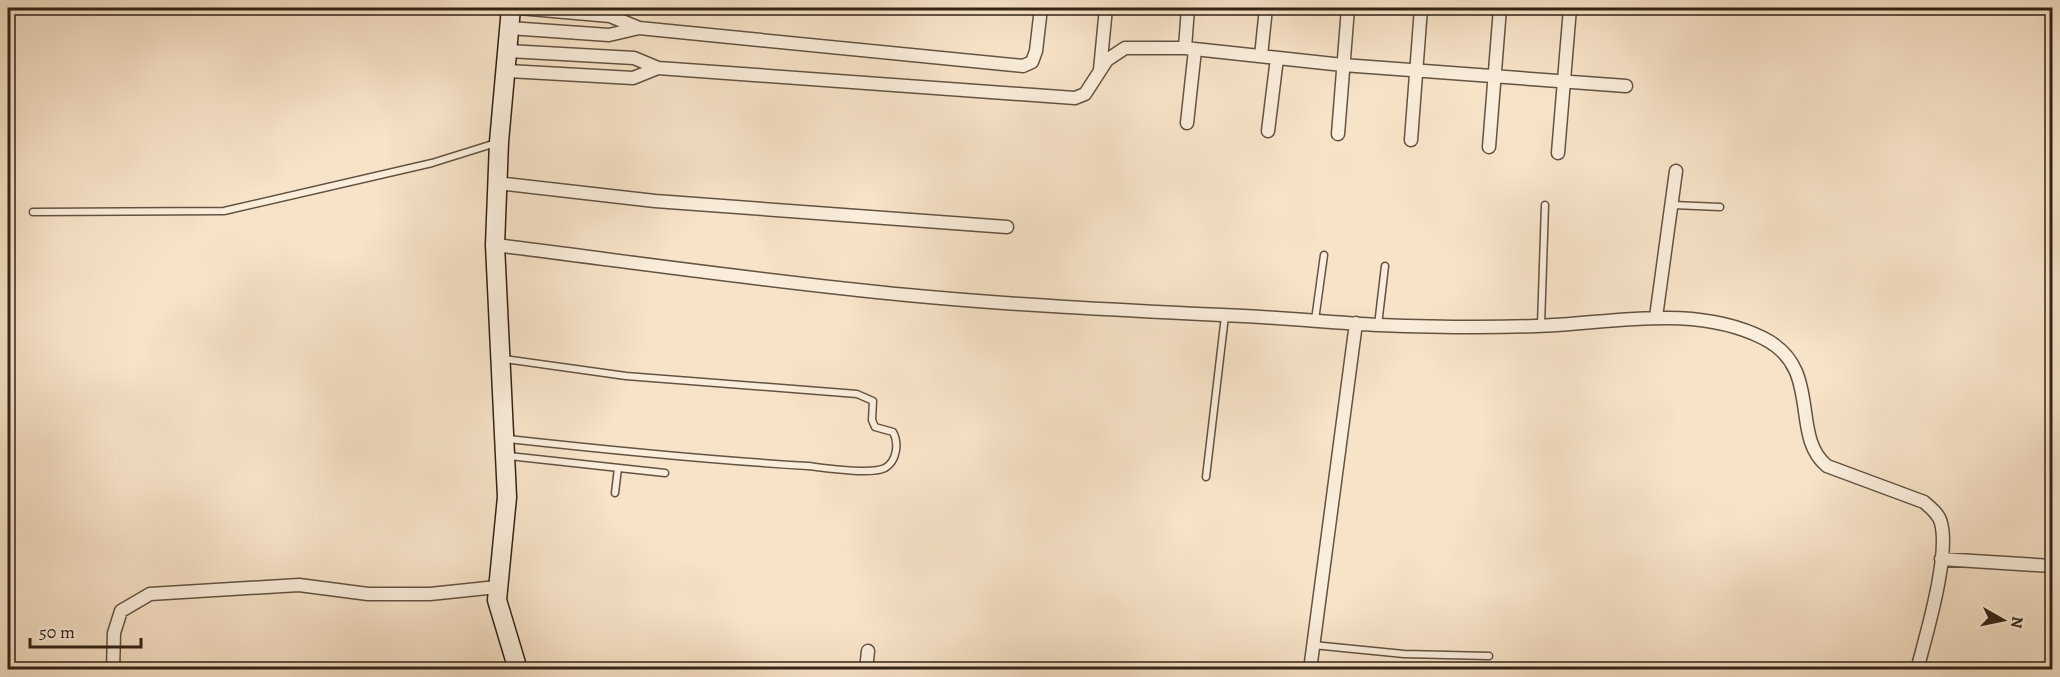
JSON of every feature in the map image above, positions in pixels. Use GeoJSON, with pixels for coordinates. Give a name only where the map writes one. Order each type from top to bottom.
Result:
{"type":"FeatureCollection","features":[{"type":"Feature","properties":{"kind":"street"},"geometry":{"type":"LineString","coordinates":[[511,8],[499,142],[495,245],[507,497],[497,587],[500,616],[519,669]]}},
{"type":"Feature","properties":{"kind":"street"},"geometry":{"type":"LineString","coordinates":[[519,8],[610,16],[639,28],[1023,66],[1032,62],[1036,51],[1041,8]]}},
{"type":"Feature","properties":{"kind":"street"},"geometry":{"type":"LineString","coordinates":[[1100,71],[1106,8]]}},
{"type":"Feature","properties":{"kind":"street"},"geometry":{"type":"LineString","coordinates":[[1187,123],[1190,49],[1188,8]]}},
{"type":"Feature","properties":{"kind":"street"},"geometry":{"type":"LineString","coordinates":[[1261,56],[1266,8]]}},
{"type":"Feature","properties":{"kind":"street"},"geometry":{"type":"LineString","coordinates":[[1338,134],[1348,8]]}},
{"type":"Feature","properties":{"kind":"street"},"geometry":{"type":"LineString","coordinates":[[1410,140],[1421,8]]}},
{"type":"Feature","properties":{"kind":"street"},"geometry":{"type":"LineString","coordinates":[[1489,147],[1500,8]]}},
{"type":"Feature","properties":{"kind":"street"},"geometry":{"type":"LineString","coordinates":[[1558,153],[1570,8]]}},
{"type":"Feature","properties":{"kind":"street"},"geometry":{"type":"LineString","coordinates":[[509,28],[609,35],[639,28]]}},
{"type":"Feature","properties":{"kind":"street"},"geometry":{"type":"LineString","coordinates":[[507,51],[634,58],[658,68],[1075,98],[1085,94],[1107,60],[1125,48],[1190,49],[1343,65],[1626,86]]}},
{"type":"Feature","properties":{"kind":"street"},"geometry":{"type":"LineString","coordinates":[[1268,131],[1277,58]]}},
{"type":"Feature","properties":{"kind":"street"},"geometry":{"type":"LineString","coordinates":[[506,70],[633,78],[658,68]]}},
{"type":"Feature","properties":{"kind":"street"},"geometry":{"type":"LineString","coordinates":[[1656,317],[1676,171]]}},
{"type":"Feature","properties":{"kind":"street"},"geometry":{"type":"LineString","coordinates":[[497,183],[678,203],[1007,227]]}},
{"type":"Feature","properties":{"kind":"street"},"geometry":{"type":"LineString","coordinates":[[495,245],[905,295],[1109,310],[1378,325],[1541,326],[1656,317],[1738,328],[1766,339],[1784,353],[1793,366],[1800,382],[1811,445],[1817,458],[1827,466],[1924,502],[1941,524],[1941,559],[1917,669]]}},
{"type":"Feature","properties":{"kind":"street"},"geometry":{"type":"LineString","coordinates":[[1310,669],[1356,323]]}},
{"type":"Feature","properties":{"kind":"street"},"geometry":{"type":"LineString","coordinates":[[1941,559],[2052,566]]}},
{"type":"Feature","properties":{"kind":"street"},"geometry":{"type":"LineString","coordinates":[[113,669],[114,633],[121,611],[150,594],[299,585],[368,594],[430,594],[497,587]]}},
{"type":"Feature","properties":{"kind":"street"},"geometry":{"type":"LineString","coordinates":[[866,669],[868,651]]}},
{"type":"Feature","properties":{"kind":"lane"},"geometry":{"type":"LineString","coordinates":[[33,212],[225,210],[432,163],[499,142]]}},
{"type":"Feature","properties":{"kind":"lane"},"geometry":{"type":"LineString","coordinates":[[1541,326],[1545,205]]}},
{"type":"Feature","properties":{"kind":"lane"},"geometry":{"type":"LineString","coordinates":[[1673,205],[1720,207]]}},
{"type":"Feature","properties":{"kind":"lane"},"geometry":{"type":"LineString","coordinates":[[1315,321],[1324,255]]}},
{"type":"Feature","properties":{"kind":"lane"},"geometry":{"type":"LineString","coordinates":[[1378,325],[1385,266]]}},
{"type":"Feature","properties":{"kind":"lane"},"geometry":{"type":"LineString","coordinates":[[1206,477],[1225,315]]}},
{"type":"Feature","properties":{"kind":"lane"},"geometry":{"type":"LineString","coordinates":[[500,358],[626,376],[857,394],[873,401],[872,420],[875,427],[893,432],[897,438],[896,453],[889,464],[882,469],[864,470],[505,447]]}},
{"type":"Feature","properties":{"kind":"lane"},"geometry":{"type":"LineString","coordinates":[[505,447],[618,468],[665,473]]}},
{"type":"Feature","properties":{"kind":"lane"},"geometry":{"type":"LineString","coordinates":[[615,493],[618,468]]}},
{"type":"Feature","properties":{"kind":"lane"},"geometry":{"type":"LineString","coordinates":[[1313,645],[1404,654],[1489,656]]}}]}
